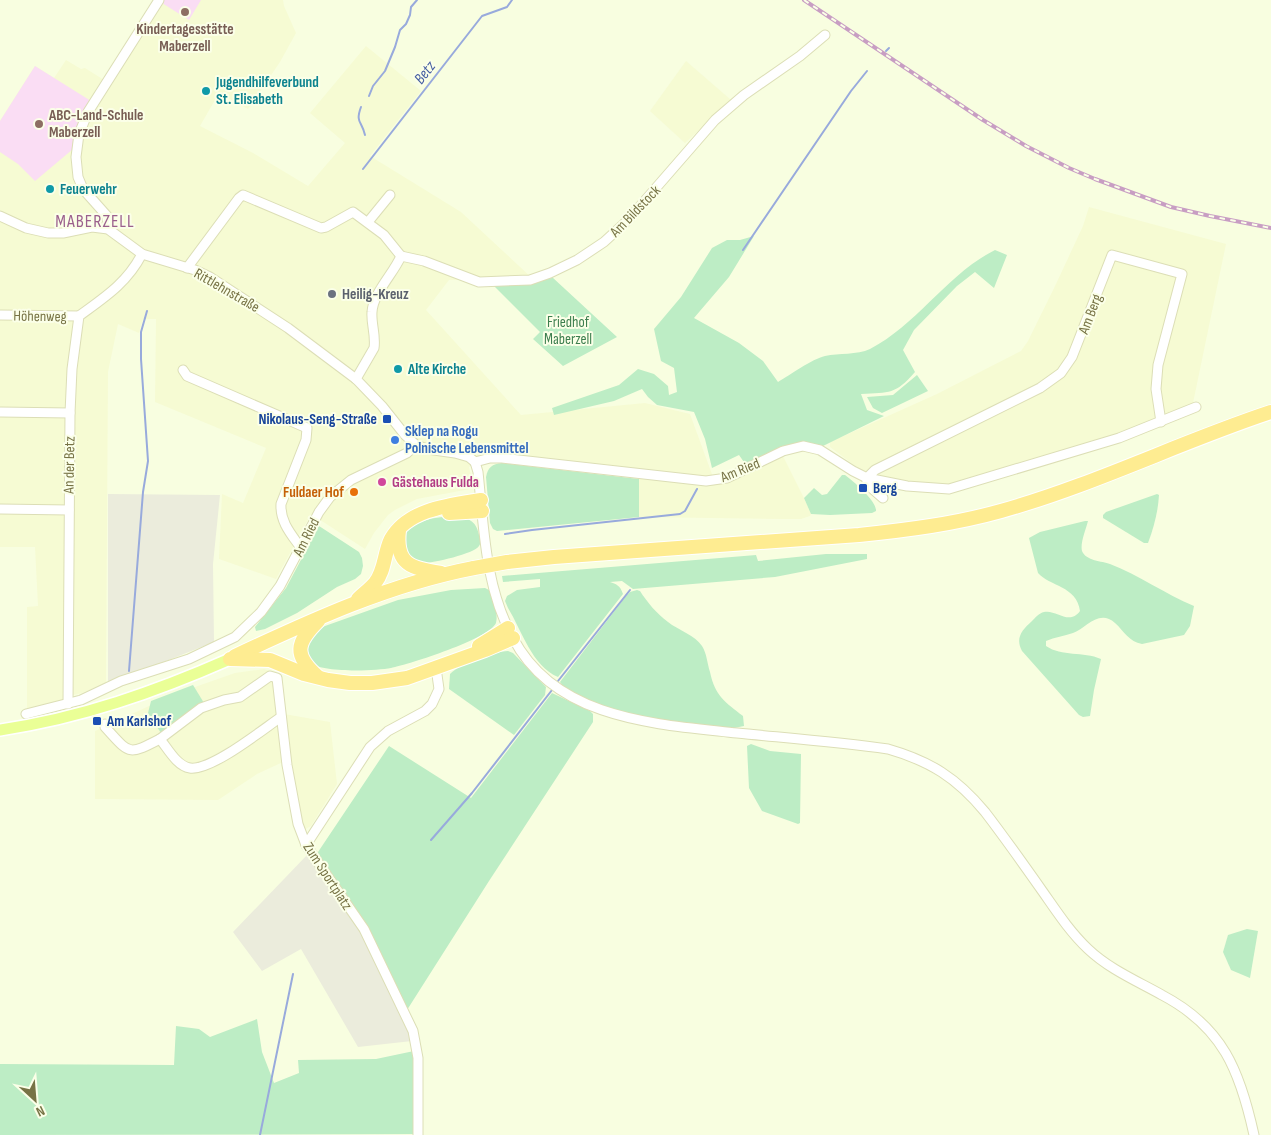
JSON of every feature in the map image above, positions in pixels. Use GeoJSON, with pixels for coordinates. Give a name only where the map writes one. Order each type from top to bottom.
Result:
{"type":"FeatureCollection","features":[{"type":"Feature","properties":{"kind":"highway"},"geometry":{"type":"LineString","coordinates":[[230,659],[351,604],[410,584],[474,568],[554,557],[910,530],[1001,512],[1060,492],[1208,434],[1271,412]]}},
{"type":"Feature","properties":{"kind":"highway"},"geometry":{"type":"LineString","coordinates":[[351,604],[375,583],[392,538],[410,521],[438,507],[481,506]]}},
{"type":"Feature","properties":{"kind":"highway"},"geometry":{"type":"LineString","coordinates":[[399,530],[398,546],[404,561],[414,568],[446,574]]}},
{"type":"Feature","properties":{"kind":"highway"},"geometry":{"type":"LineString","coordinates":[[318,677],[305,664],[300,654],[300,648],[304,636],[324,616]]}},
{"type":"Feature","properties":{"kind":"highway"},"geometry":{"type":"LineString","coordinates":[[230,659],[270,660],[304,674],[338,682],[372,683],[407,678],[436,668],[485,650],[510,633]]}},
{"type":"Feature","properties":{"kind":"main road"},"geometry":{"type":"LineString","coordinates":[[0,730],[56,720],[113,705],[162,688],[230,659]]}},
{"type":"Feature","properties":{"kind":"street"},"geometry":{"type":"LineString","coordinates":[[0,216],[26,228],[48,233],[63,233],[92,227],[108,229],[107,216],[83,189],[78,177],[76,158],[79,134],[88,112],[159,0]]}},
{"type":"Feature","properties":{"kind":"street","name":"Am Bildstock"},"geometry":{"type":"LineString","coordinates":[[401,256],[424,261],[479,282],[530,280],[550,273],[576,260],[604,242],[628,220],[715,120],[744,95],[800,56],[825,35]]}},
{"type":"Feature","properties":{"kind":"street"},"geometry":{"type":"LineString","coordinates":[[187,268],[243,195],[320,228],[328,226],[353,212],[386,237],[401,256],[374,302],[371,312],[374,348],[356,379]]}},
{"type":"Feature","properties":{"kind":"street"},"geometry":{"type":"LineString","coordinates":[[368,222],[390,195]]}},
{"type":"Feature","properties":{"kind":"street","name":"Rittlehnstraße"},"geometry":{"type":"LineString","coordinates":[[108,229],[142,254],[187,268],[224,285],[288,328],[356,379],[376,398],[405,435],[416,444]]}},
{"type":"Feature","properties":{"kind":"street"},"geometry":{"type":"LineString","coordinates":[[79,316],[120,284],[134,270],[142,254]]}},
{"type":"Feature","properties":{"kind":"street","name":"Am Berg"},"geometry":{"type":"LineString","coordinates":[[867,478],[875,470],[1040,388],[1056,378],[1067,366],[1075,350],[1112,255],[1182,274],[1158,365],[1156,389],[1161,422]]}},
{"type":"Feature","properties":{"kind":"street","name":"Höhenweg"},"geometry":{"type":"LineString","coordinates":[[0,315],[79,316]]}},
{"type":"Feature","properties":{"kind":"street","name":"An der Betz"},"geometry":{"type":"LineString","coordinates":[[68,704],[70,413],[72,369],[79,316]]}},
{"type":"Feature","properties":{"kind":"street"},"geometry":{"type":"LineString","coordinates":[[184,370],[187,376],[307,428],[306,440],[281,504],[287,528],[301,548]]}},
{"type":"Feature","properties":{"kind":"street"},"geometry":{"type":"LineString","coordinates":[[883,498],[867,484],[867,478],[907,486],[949,490],[1119,438],[1196,407]]}},
{"type":"Feature","properties":{"kind":"street"},"geometry":{"type":"LineString","coordinates":[[0,412],[70,413]]}},
{"type":"Feature","properties":{"kind":"street"},"geometry":{"type":"LineString","coordinates":[[416,444],[427,449],[469,457],[475,462],[478,472],[486,554],[498,605],[510,633],[527,660],[556,687],[584,703],[607,712],[661,724],[888,749],[922,760],[950,776],[974,797],[986,812],[1064,922],[1088,950],[1107,964],[1188,1011],[1214,1036],[1229,1058],[1240,1080],[1254,1135]]}},
{"type":"Feature","properties":{"kind":"street","name":"Am Ried"},"geometry":{"type":"LineString","coordinates":[[26,714],[90,697],[121,681],[189,659],[236,637],[262,612],[280,586],[319,512],[330,497],[351,480],[407,453],[416,444]]}},
{"type":"Feature","properties":{"kind":"street","name":"Am Ried"},"geometry":{"type":"LineString","coordinates":[[475,462],[490,458],[502,458],[706,480],[727,478],[783,451],[803,446],[811,447],[831,456],[867,478]]}},
{"type":"Feature","properties":{"kind":"street"},"geometry":{"type":"LineString","coordinates":[[0,509],[68,510]]}},
{"type":"Feature","properties":{"kind":"street"},"geometry":{"type":"LineString","coordinates":[[306,845],[370,747],[388,731],[432,704],[440,689],[436,668]]}},
{"type":"Feature","properties":{"kind":"street","name":"Zum Sportplatz"},"geometry":{"type":"LineString","coordinates":[[160,739],[201,708],[240,697],[270,676],[277,678],[287,765],[298,824],[306,845],[364,929],[413,1032],[418,1058],[418,1135]]}},
{"type":"Feature","properties":{"kind":"street"},"geometry":{"type":"LineString","coordinates":[[105,724],[105,727],[124,748],[138,750],[160,739],[178,763],[189,768],[204,767],[216,761],[281,717]]}},
{"type":"Feature","properties":{"kind":"shaded area"},"geometry":{"type":"Polygon","coordinates":[[[155,0],[283,0],[296,33],[280,62],[248,109],[219,93],[200,126],[253,153],[308,186],[345,143],[310,113],[366,46],[421,91],[370,156],[461,212],[533,279],[449,280],[426,310],[521,415],[645,403],[690,414],[713,477],[727,474],[780,450],[804,498],[811,514],[810,516],[801,519],[639,517],[639,469],[491,452],[469,467],[473,483],[470,489],[417,499],[395,510],[388,515],[374,533],[365,549],[311,514],[276,579],[219,559],[222,494],[243,503],[266,448],[155,402],[156,319],[143,319],[139,333],[118,324],[108,372],[106,683],[82,693],[64,697],[60,703],[27,711],[27,607],[38,606],[35,547],[0,547],[0,121],[35,66],[54,78],[66,60],[81,69],[85,68],[104,80],[155,0]]]}},
{"type":"Feature","properties":{"kind":"shaded area","name":"Kindertagesstätte Maberzell"},"geometry":{"type":"Polygon","coordinates":[[[164,0],[201,0],[189,20],[162,3],[164,0]]]}},
{"type":"Feature","properties":{"kind":"shaded area"},"geometry":{"type":"Polygon","coordinates":[[[686,61],[731,100],[685,143],[650,111],[686,61]]]}},
{"type":"Feature","properties":{"kind":"shaded area","name":"ABC-Land-Schule Maberzell"},"geometry":{"type":"Polygon","coordinates":[[[35,66],[91,101],[76,128],[73,149],[35,181],[18,164],[0,152],[0,121],[35,66]]]}},
{"type":"Feature","properties":{"kind":"shaded area"},"geometry":{"type":"Polygon","coordinates":[[[1089,207],[1226,244],[1193,403],[1140,427],[948,486],[926,485],[879,477],[858,468],[830,447],[830,442],[937,394],[1021,351],[1028,341],[1056,284],[1083,226],[1089,207]]]}},
{"type":"Feature","properties":{"kind":"shaded area"},"geometry":{"type":"Polygon","coordinates":[[[108,494],[220,495],[213,564],[214,642],[108,684],[108,494]]]}},
{"type":"Feature","properties":{"kind":"shaded area"},"geometry":{"type":"Polygon","coordinates":[[[264,669],[281,674],[284,714],[330,722],[337,784],[311,826],[298,833],[283,762],[257,774],[218,800],[95,799],[95,731],[175,694],[235,673],[264,669]]]}},
{"type":"Feature","properties":{"kind":"shaded area"},"geometry":{"type":"Polygon","coordinates":[[[308,854],[363,931],[404,1014],[412,1041],[358,1047],[301,949],[262,971],[233,932],[308,854]]]}},
{"type":"Feature","properties":{"kind":"green space"},"geometry":{"type":"Polygon","coordinates":[[[754,236],[729,277],[694,318],[739,343],[763,361],[778,382],[825,356],[870,349],[887,339],[903,326],[947,285],[978,260],[995,250],[1007,255],[994,288],[975,272],[957,286],[914,330],[903,350],[915,372],[902,385],[891,391],[861,394],[867,410],[884,416],[823,446],[746,465],[739,455],[712,468],[705,439],[694,412],[657,405],[642,389],[614,401],[554,415],[552,408],[619,385],[638,369],[654,374],[668,386],[669,395],[677,392],[674,368],[661,361],[654,329],[681,297],[712,248],[727,240],[740,240],[754,236]]]}},
{"type":"Feature","properties":{"kind":"green space","name":"Friedhof Maberzell"},"geometry":{"type":"Polygon","coordinates":[[[552,277],[617,337],[563,366],[533,339],[540,332],[493,285],[552,277]]]}},
{"type":"Feature","properties":{"kind":"green space"},"geometry":{"type":"Polygon","coordinates":[[[917,375],[928,391],[882,413],[873,408],[867,397],[893,395],[917,375]]]}},
{"type":"Feature","properties":{"kind":"green space"},"geometry":{"type":"Polygon","coordinates":[[[502,463],[639,479],[639,517],[497,531],[493,529],[490,523],[486,477],[491,467],[502,463]]]}},
{"type":"Feature","properties":{"kind":"green space"},"geometry":{"type":"Polygon","coordinates":[[[842,475],[845,475],[864,492],[873,502],[876,511],[872,513],[830,515],[811,514],[804,498],[814,488],[822,495],[827,494],[842,475]]]}},
{"type":"Feature","properties":{"kind":"green space"},"geometry":{"type":"Polygon","coordinates":[[[1157,494],[1159,495],[1157,513],[1148,543],[1144,543],[1103,518],[1106,512],[1157,494]]]}},
{"type":"Feature","properties":{"kind":"green space"},"geometry":{"type":"Polygon","coordinates":[[[455,516],[468,519],[474,523],[481,542],[479,546],[469,552],[451,558],[425,563],[416,562],[407,555],[404,536],[409,530],[420,522],[433,518],[455,516]]]}},
{"type":"Feature","properties":{"kind":"green space"},"geometry":{"type":"Polygon","coordinates":[[[1088,521],[1082,540],[1082,551],[1087,557],[1121,568],[1194,606],[1190,626],[1184,635],[1142,644],[1137,643],[1127,636],[1115,623],[1103,618],[1092,621],[1078,631],[1046,641],[1046,646],[1059,652],[1087,655],[1101,659],[1090,716],[1083,717],[1079,715],[1022,651],[1019,638],[1028,624],[1040,613],[1049,612],[1071,617],[1080,611],[1074,596],[1038,573],[1029,538],[1040,532],[1088,521]]]}},
{"type":"Feature","properties":{"kind":"green space"},"geometry":{"type":"Polygon","coordinates":[[[319,526],[359,552],[363,566],[361,574],[297,613],[265,629],[256,631],[255,627],[286,588],[319,526]]]}},
{"type":"Feature","properties":{"kind":"green space"},"geometry":{"type":"Polygon","coordinates":[[[826,554],[867,554],[867,559],[775,577],[633,589],[622,581],[610,582],[616,584],[623,594],[558,677],[541,665],[534,656],[505,601],[507,596],[517,590],[540,587],[540,579],[503,582],[502,576],[756,555],[758,561],[826,554]]]}},
{"type":"Feature","properties":{"kind":"green space"},"geometry":{"type":"Polygon","coordinates":[[[485,588],[489,590],[495,606],[496,623],[479,636],[448,650],[401,666],[373,670],[337,670],[326,668],[311,663],[308,658],[306,641],[317,630],[325,626],[398,600],[451,590],[485,588]]]}},
{"type":"Feature","properties":{"kind":"green space"},"geometry":{"type":"Polygon","coordinates":[[[640,591],[652,608],[664,619],[699,642],[706,655],[712,680],[718,693],[743,716],[744,726],[734,728],[695,725],[637,716],[599,705],[572,693],[562,685],[560,682],[626,596],[630,592],[640,591]]]}},
{"type":"Feature","properties":{"kind":"green space"},"geometry":{"type":"Polygon","coordinates":[[[508,651],[513,653],[546,687],[545,695],[514,735],[449,689],[450,674],[461,666],[494,653],[508,651]]]}},
{"type":"Feature","properties":{"kind":"green space"},"geometry":{"type":"Polygon","coordinates":[[[193,685],[204,703],[161,733],[148,713],[151,701],[193,685]]]}},
{"type":"Feature","properties":{"kind":"green space"},"geometry":{"type":"Polygon","coordinates":[[[552,693],[590,711],[593,714],[593,722],[407,1010],[316,855],[389,746],[471,798],[552,693]]]}},
{"type":"Feature","properties":{"kind":"green space"},"geometry":{"type":"Polygon","coordinates":[[[751,744],[770,751],[801,754],[800,823],[798,824],[762,811],[749,788],[747,746],[751,744]]]}},
{"type":"Feature","properties":{"kind":"green space"},"geometry":{"type":"Polygon","coordinates":[[[1247,929],[1258,931],[1250,978],[1231,970],[1223,952],[1228,935],[1247,929]]]}},
{"type":"Feature","properties":{"kind":"green space"},"geometry":{"type":"Polygon","coordinates":[[[257,1019],[262,1052],[274,1083],[299,1073],[298,1060],[376,1059],[414,1051],[415,1134],[0,1135],[0,1064],[174,1065],[176,1026],[199,1029],[210,1037],[257,1019]]]}},
{"type":"Feature","properties":{"kind":"waterway"},"geometry":{"type":"LineString","coordinates":[[369,96],[373,86],[385,71],[400,30],[406,24],[411,7],[417,0]]}},
{"type":"Feature","properties":{"kind":"waterway","name":"Betz"},"geometry":{"type":"LineString","coordinates":[[363,169],[482,16],[507,7],[512,0]]}},
{"type":"Feature","properties":{"kind":"waterway"},"geometry":{"type":"LineString","coordinates":[[886,51],[889,48]]}},
{"type":"Feature","properties":{"kind":"waterway"},"geometry":{"type":"LineString","coordinates":[[743,250],[851,91],[867,71]]}},
{"type":"Feature","properties":{"kind":"waterway"},"geometry":{"type":"LineString","coordinates":[[361,107],[359,119],[365,135]]}},
{"type":"Feature","properties":{"kind":"waterway"},"geometry":{"type":"LineString","coordinates":[[129,671],[143,492],[148,461],[141,359],[141,332],[147,311]]}},
{"type":"Feature","properties":{"kind":"waterway"},"geometry":{"type":"LineString","coordinates":[[505,534],[680,514],[685,511],[697,489]]}},
{"type":"Feature","properties":{"kind":"waterway"},"geometry":{"type":"LineString","coordinates":[[558,681],[630,590]]}},
{"type":"Feature","properties":{"kind":"waterway"},"geometry":{"type":"LineString","coordinates":[[431,840],[472,793],[552,690]]}},
{"type":"Feature","properties":{"kind":"waterway"},"geometry":{"type":"LineString","coordinates":[[260,1135],[293,974]]}},
{"type":"Feature","properties":{"kind":"railway"},"geometry":{"type":"LineString","coordinates":[[804,0],[983,120],[1026,146],[1069,168],[1171,207],[1271,228]]}},
{"type":"Feature","properties":{"kind":"place","name":"Kindertagesstätte Maberzell"},"geometry":{"type":"Point","coordinates":[185,12]}},
{"type":"Feature","properties":{"kind":"place","name":"Jugendhilfeverbund St. Elisabeth"},"geometry":{"type":"Point","coordinates":[206,91]}},
{"type":"Feature","properties":{"kind":"place","name":"ABC-Land-Schule Maberzell"},"geometry":{"type":"Point","coordinates":[39,124]}},
{"type":"Feature","properties":{"kind":"place","name":"Feuerwehr"},"geometry":{"type":"Point","coordinates":[50,189]}},
{"type":"Feature","properties":{"kind":"place","name":"Heilig-Kreuz"},"geometry":{"type":"Point","coordinates":[332,294]}},
{"type":"Feature","properties":{"kind":"place","name":"Alte Kirche"},"geometry":{"type":"Point","coordinates":[398,369]}},
{"type":"Feature","properties":{"kind":"place","name":"Nikolaus-Seng-Straße"},"geometry":{"type":"Point","coordinates":[387,419]}},
{"type":"Feature","properties":{"kind":"place","name":"Sklep na Rogu Polnische Lebensmittel"},"geometry":{"type":"Point","coordinates":[395,440]}},
{"type":"Feature","properties":{"kind":"place","name":"Gästehaus Fulda"},"geometry":{"type":"Point","coordinates":[382,482]}},
{"type":"Feature","properties":{"kind":"place","name":"Berg"},"geometry":{"type":"Point","coordinates":[863,488]}},
{"type":"Feature","properties":{"kind":"place","name":"Fuldaer Hof"},"geometry":{"type":"Point","coordinates":[354,492]}},
{"type":"Feature","properties":{"kind":"place","name":"Am Karlshof"},"geometry":{"type":"Point","coordinates":[97,721]}},
{"type":"Feature","properties":{"kind":"district","name":"MABERZELL"},"geometry":{"type":"Point","coordinates":[95,221]}}]}
